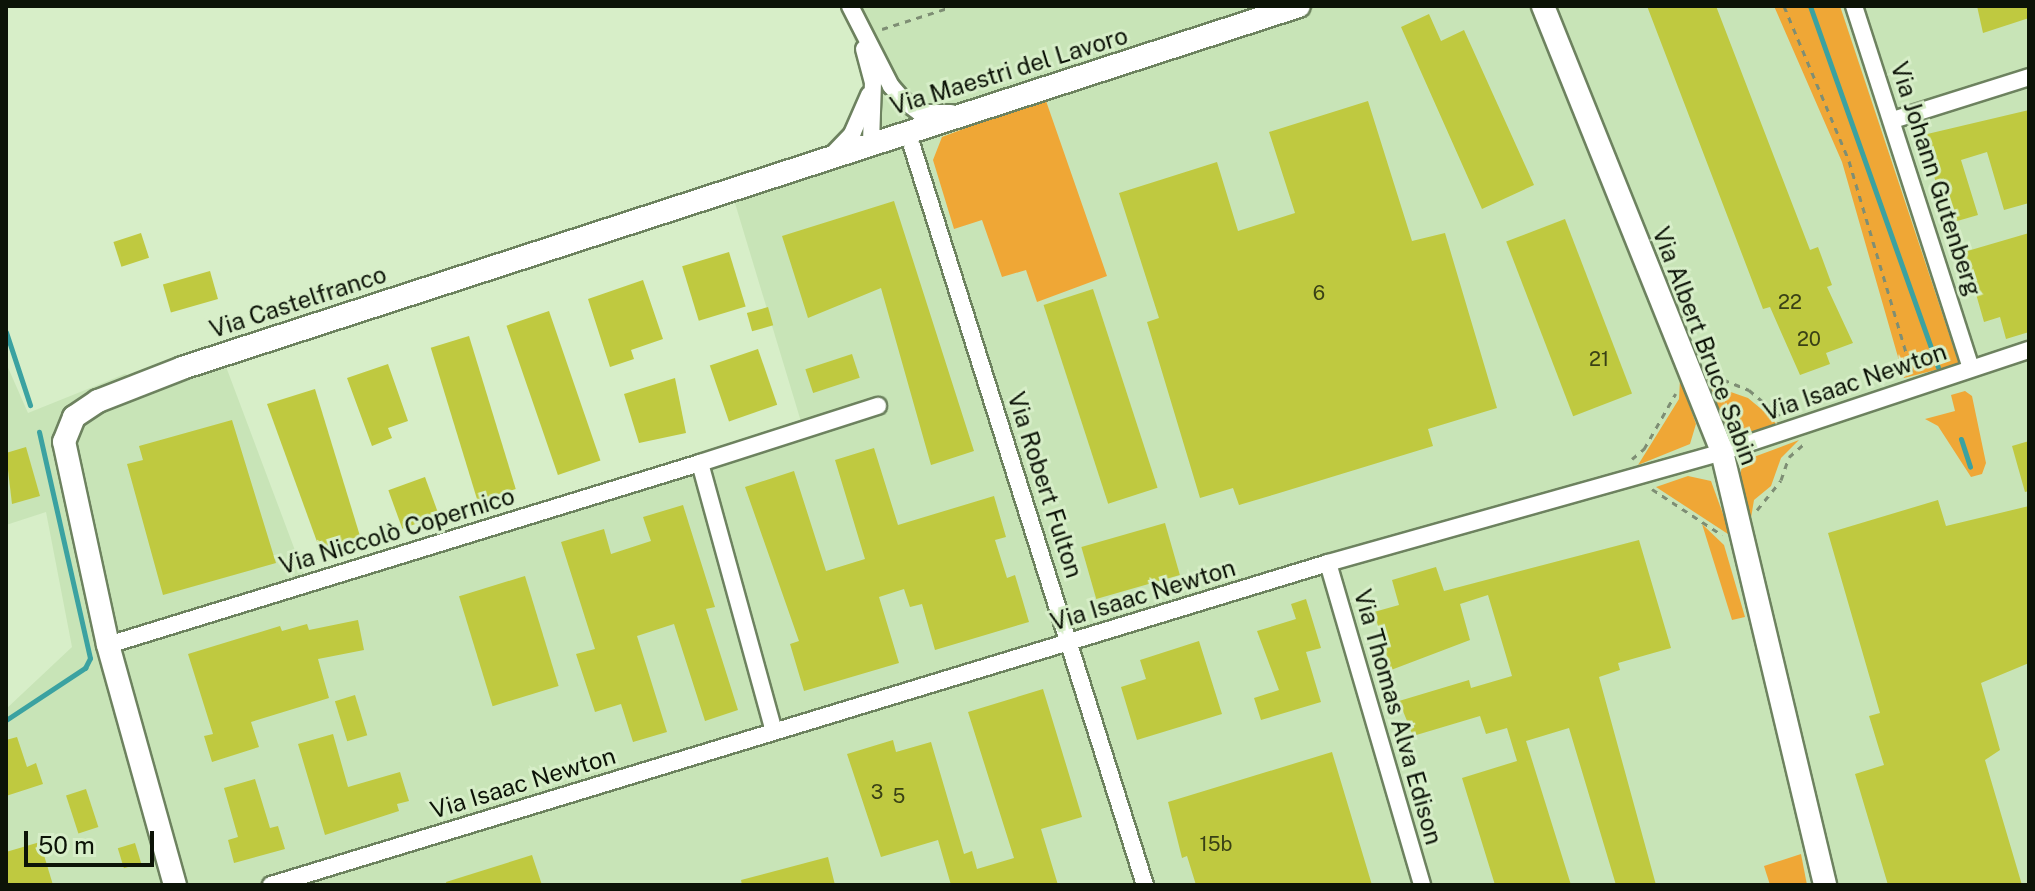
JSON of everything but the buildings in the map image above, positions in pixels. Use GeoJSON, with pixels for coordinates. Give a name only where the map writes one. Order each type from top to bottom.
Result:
{"type":"FeatureCollection","features":[{"type":"Feature","properties":{"kind":"street"},"geometry":{"type":"LineString","coordinates":[[850,6],[873,82],[871,141]]}},
{"type":"Feature","properties":{"kind":"street"},"geometry":{"type":"LineString","coordinates":[[850,6],[891,86],[903,100],[920,113],[964,112]]}},
{"type":"Feature","properties":{"kind":"street","name":"Via Maestri del Lavoro"},"geometry":{"type":"LineString","coordinates":[[871,141],[1299,6]]}},
{"type":"Feature","properties":{"kind":"street","name":"Via Albert Bruce Sabin"},"geometry":{"type":"LineString","coordinates":[[1530,6],[1545,15],[1722,452],[1825,885]]}},
{"type":"Feature","properties":{"kind":"street","name":"Via Johann Gutenberg"},"geometry":{"type":"LineString","coordinates":[[1854,6],[1971,368]]}},
{"type":"Feature","properties":{"kind":"street"},"geometry":{"type":"LineString","coordinates":[[1893,120],[2029,77]]}},
{"type":"Feature","properties":{"kind":"street"},"geometry":{"type":"LineString","coordinates":[[833,154],[852,134],[873,82]]}},
{"type":"Feature","properties":{"kind":"street","name":"Via Castelfranco"},"geometry":{"type":"LineString","coordinates":[[175,885],[108,645],[64,442],[74,417],[98,401],[182,368],[871,141]]}},
{"type":"Feature","properties":{"kind":"street","name":"Via Robert Fulton"},"geometry":{"type":"LineString","coordinates":[[912,146],[1145,885]]}},
{"type":"Feature","properties":{"kind":"street","name":"Via Isaac Newton"},"geometry":{"type":"LineString","coordinates":[[271,885],[1328,563],[1722,452],[2029,350]]}},
{"type":"Feature","properties":{"kind":"street","name":"Via Niccolò Copernico"},"geometry":{"type":"LineString","coordinates":[[108,645],[878,406]]}},
{"type":"Feature","properties":{"kind":"street"},"geometry":{"type":"LineString","coordinates":[[700,463],[774,731]]}},
{"type":"Feature","properties":{"kind":"street","name":"Via Thomas Alva Edison"},"geometry":{"type":"LineString","coordinates":[[1328,563],[1422,885]]}},
{"type":"Feature","properties":{"kind":"path"},"geometry":{"type":"LineString","coordinates":[[1784,6],[1849,161],[1914,379]]}},
{"type":"Feature","properties":{"kind":"path"},"geometry":{"type":"LineString","coordinates":[[879,30],[951,7]]}},
{"type":"Feature","properties":{"kind":"path"},"geometry":{"type":"LineString","coordinates":[[1703,368],[1749,390],[1786,417]]}},
{"type":"Feature","properties":{"kind":"path"},"geometry":{"type":"LineString","coordinates":[[1627,462],[1644,449],[1676,393],[1676,384]]}},
{"type":"Feature","properties":{"kind":"path"},"geometry":{"type":"LineString","coordinates":[[1755,517],[1781,480],[1789,457],[1808,440]]}},
{"type":"Feature","properties":{"kind":"path"},"geometry":{"type":"LineString","coordinates":[[1647,490],[1655,489],[1724,538]]}},
{"type":"Feature","properties":{"kind":"shaded area"},"geometry":{"type":"Polygon","coordinates":[[[846,6],[2029,6],[2029,885],[176,885],[174,880],[157,885],[6,885],[6,709],[72,647],[46,512],[6,525],[6,363],[28,413],[125,374],[146,383],[222,356],[308,585],[802,425],[728,180],[876,132],[846,6]]]}},
{"type":"Feature","properties":{"kind":"shaded area"},"geometry":{"type":"Polygon","coordinates":[[[1774,6],[1840,6],[1959,364],[1904,378],[1842,162],[1774,6]]]}},
{"type":"Feature","properties":{"kind":"shaded area"},"geometry":{"type":"Polygon","coordinates":[[[1045,98],[1107,276],[1037,302],[1026,270],[1002,277],[982,220],[954,229],[933,160],[942,137],[1045,98]]]}},
{"type":"Feature","properties":{"kind":"shaded area"},"geometry":{"type":"Polygon","coordinates":[[[1699,370],[1725,390],[1748,398],[1778,423],[1748,435],[1729,430],[1720,421],[1699,370]]]}},
{"type":"Feature","properties":{"kind":"shaded area"},"geometry":{"type":"Polygon","coordinates":[[[1680,379],[1696,424],[1690,444],[1638,465],[1679,399],[1680,379]]]}},
{"type":"Feature","properties":{"kind":"shaded area"},"geometry":{"type":"Polygon","coordinates":[[[1965,391],[1972,396],[1986,463],[1982,474],[1971,477],[1938,426],[1925,419],[1955,411],[1951,395],[1965,391]]]}},
{"type":"Feature","properties":{"kind":"shaded area"},"geometry":{"type":"Polygon","coordinates":[[[1799,440],[1781,458],[1771,486],[1754,500],[1750,524],[1738,486],[1743,461],[1799,440]]]}},
{"type":"Feature","properties":{"kind":"shaded area"},"geometry":{"type":"Polygon","coordinates":[[[1688,476],[1711,481],[1731,536],[1656,487],[1688,476]]]}},
{"type":"Feature","properties":{"kind":"shaded area"},"geometry":{"type":"Polygon","coordinates":[[[1702,524],[1724,545],[1745,617],[1732,620],[1702,524]]]}},
{"type":"Feature","properties":{"kind":"shaded area"},"geometry":{"type":"Polygon","coordinates":[[[1801,854],[1807,885],[1770,885],[1764,866],[1801,854]]]}},
{"type":"Feature","properties":{"kind":"waterway"},"geometry":{"type":"LineString","coordinates":[[1810,6],[1938,367]]}},
{"type":"Feature","properties":{"kind":"waterway"},"geometry":{"type":"LineString","coordinates":[[6,332],[30,405]]}},
{"type":"Feature","properties":{"kind":"waterway"},"geometry":{"type":"LineString","coordinates":[[6,720],[85,668],[90,658],[39,432]]}},
{"type":"Feature","properties":{"kind":"waterway"},"geometry":{"type":"LineString","coordinates":[[1961,439],[1970,467]]}}]}
